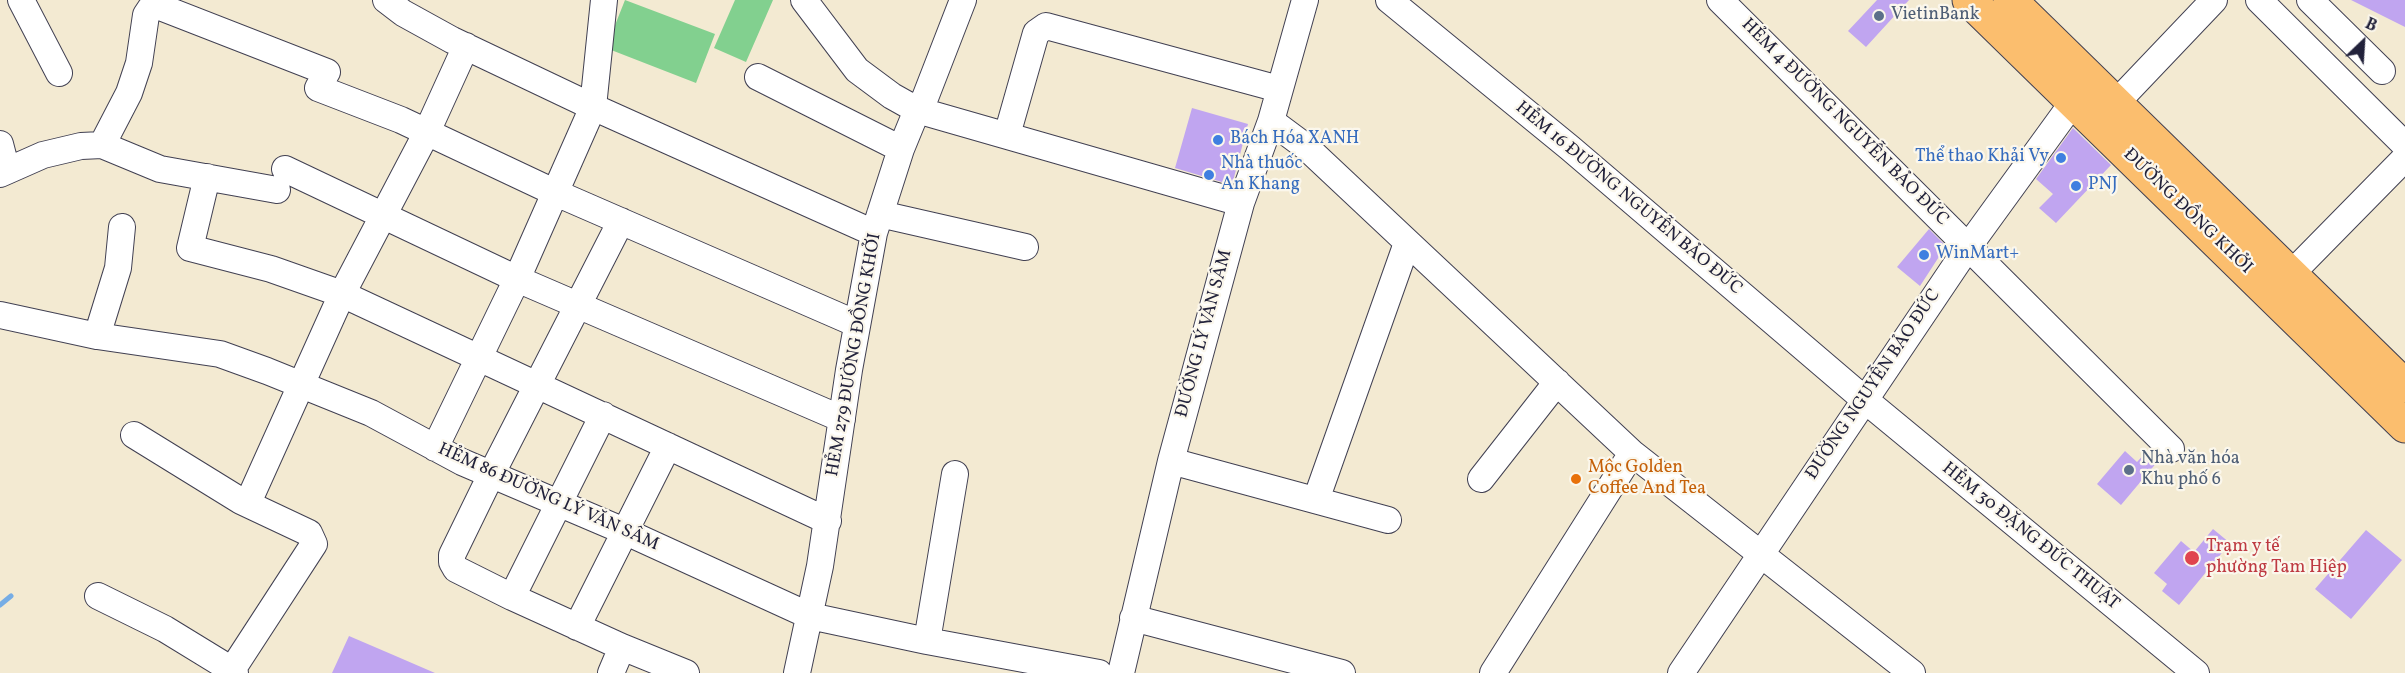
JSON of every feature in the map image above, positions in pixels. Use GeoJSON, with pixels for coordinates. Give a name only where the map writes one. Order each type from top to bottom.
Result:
{"type":"FeatureCollection","features":[{"type":"Feature","properties":{"kind":"main road","name":"ĐƯỜNG ĐỒNG KHỞI"},"geometry":{"type":"LineString","coordinates":[[1969,0],[2082,91],[2115,104],[2405,386]]}},
{"type":"Feature","properties":{"kind":"main road","name":"ĐƯỜNG ĐỒNG KHỞI"},"geometry":{"type":"LineString","coordinates":[[2010,0],[2082,91],[2405,426]]}},
{"type":"Feature","properties":{"kind":"street"},"geometry":{"type":"LineString","coordinates":[[21,0],[59,73]]}},
{"type":"Feature","properties":{"kind":"street"},"geometry":{"type":"LineString","coordinates":[[386,0],[403,13],[466,46],[593,107],[877,224],[1025,247]]}},
{"type":"Feature","properties":{"kind":"street"},"geometry":{"type":"LineString","coordinates":[[435,448],[518,279],[593,107],[604,0]]}},
{"type":"Feature","properties":{"kind":"street"},"geometry":{"type":"LineString","coordinates":[[804,0],[857,70],[892,96],[917,110],[1242,202]]}},
{"type":"Feature","properties":{"kind":"street","name":"HẺM 279 ĐƯỜNG ĐỒNG KHỞI"},"geometry":{"type":"LineString","coordinates":[[797,673],[828,521],[857,324],[877,224],[901,149],[917,110],[925,98],[963,0]]}},
{"type":"Feature","properties":{"kind":"street","name":"ĐƯỜNG LÝ VĂN SÂM"},"geometry":{"type":"LineString","coordinates":[[1121,673],[1171,461],[1242,202],[1271,121],[1305,0]]}},
{"type":"Feature","properties":{"kind":"street","name":"HẺM 16 ĐƯỜNG NGUYỄN BẢO ĐỨC"},"geometry":{"type":"LineString","coordinates":[[1389,0],[1570,148],[1865,400]]}},
{"type":"Feature","properties":{"kind":"street","name":"HẺM 4 ĐƯỜNG NGUYỄN BẢO ĐỨC"},"geometry":{"type":"LineString","coordinates":[[1720,0],[2171,449]]}},
{"type":"Feature","properties":{"kind":"street"},"geometry":{"type":"LineString","coordinates":[[2115,104],[2214,0]]}},
{"type":"Feature","properties":{"kind":"street"},"geometry":{"type":"LineString","coordinates":[[2259,0],[2405,145]]}},
{"type":"Feature","properties":{"kind":"street"},"geometry":{"type":"LineString","coordinates":[[2310,0],[2382,71]]}},
{"type":"Feature","properties":{"kind":"street"},"geometry":{"type":"LineString","coordinates":[[102,145],[129,93],[139,63],[146,15],[150,9],[160,7],[327,72],[318,88],[401,120],[426,134],[556,193],[857,324]]}},
{"type":"Feature","properties":{"kind":"street"},"geometry":{"type":"LineString","coordinates":[[1007,135],[1036,33],[1046,26],[1279,89]]}},
{"type":"Feature","properties":{"kind":"street"},"geometry":{"type":"LineString","coordinates":[[241,501],[251,496],[299,384],[342,294],[382,213],[426,134],[466,46]]}},
{"type":"Feature","properties":{"kind":"street"},"geometry":{"type":"LineString","coordinates":[[758,77],[901,149]]}},
{"type":"Feature","properties":{"kind":"street","name":"ĐƯỜNG NGUYỄN BẢO ĐỨC"},"geometry":{"type":"LineString","coordinates":[[1680,673],[1968,247],[2082,91]]}},
{"type":"Feature","properties":{"kind":"street"},"geometry":{"type":"LineString","coordinates":[[1271,121],[1306,147],[1632,453],[1912,673]]}},
{"type":"Feature","properties":{"kind":"street"},"geometry":{"type":"LineString","coordinates":[[0,144],[4,172],[43,155],[81,146],[102,145],[160,169],[207,177],[281,179],[382,213],[518,279],[842,419]]}},
{"type":"Feature","properties":{"kind":"street"},"geometry":{"type":"LineString","coordinates":[[2290,275],[2405,158]]}},
{"type":"Feature","properties":{"kind":"street"},"geometry":{"type":"LineString","coordinates":[[207,177],[190,248],[271,269],[342,294],[828,521]]}},
{"type":"Feature","properties":{"kind":"street"},"geometry":{"type":"LineString","coordinates":[[621,221],[491,474],[452,555],[452,562],[456,569],[512,597],[622,647],[687,673]]}},
{"type":"Feature","properties":{"kind":"street"},"geometry":{"type":"LineString","coordinates":[[97,336],[118,268],[122,227]]}},
{"type":"Feature","properties":{"kind":"street"},"geometry":{"type":"LineString","coordinates":[[1316,501],[1407,243]]}},
{"type":"Feature","properties":{"kind":"street","name":"HẺM 86 ĐƯỜNG LÝ VĂN SÂM"},"geometry":{"type":"LineString","coordinates":[[0,315],[97,336],[220,354],[371,413],[435,448],[491,474],[624,531],[810,616],[927,641],[1099,673]]}},
{"type":"Feature","properties":{"kind":"street"},"geometry":{"type":"LineString","coordinates":[[1481,479],[1557,382]]}},
{"type":"Feature","properties":{"kind":"street","name":"HẺM 30 ĐẶNG ĐỨC THUẬT"},"geometry":{"type":"LineString","coordinates":[[1865,400],[2196,673]]}},
{"type":"Feature","properties":{"kind":"street"},"geometry":{"type":"LineString","coordinates":[[512,597],[603,415]]}},
{"type":"Feature","properties":{"kind":"street"},"geometry":{"type":"LineString","coordinates":[[98,596],[165,629],[233,671],[314,544],[309,533],[241,501],[134,435]]}},
{"type":"Feature","properties":{"kind":"street"},"geometry":{"type":"LineString","coordinates":[[577,627],[668,446]]}},
{"type":"Feature","properties":{"kind":"street"},"geometry":{"type":"LineString","coordinates":[[1493,673],[1632,453]]}},
{"type":"Feature","properties":{"kind":"street"},"geometry":{"type":"LineString","coordinates":[[1171,461],[1388,520]]}},
{"type":"Feature","properties":{"kind":"street"},"geometry":{"type":"LineString","coordinates":[[927,641],[955,474]]}},
{"type":"Feature","properties":{"kind":"street"},"geometry":{"type":"LineString","coordinates":[[1133,618],[1342,673]]}},
{"type":"Feature","properties":{"kind":"street"},"geometry":{"type":"LineString","coordinates":[[610,673],[622,647]]}},
{"type":"Feature","properties":{"kind":"green space"},"geometry":{"type":"Polygon","coordinates":[[[625,0],[715,34],[696,83],[606,48],[625,0]]]}},
{"type":"Feature","properties":{"kind":"green space"},"geometry":{"type":"Polygon","coordinates":[[[735,0],[773,0],[746,62],[714,48],[735,0]]]}},
{"type":"Feature","properties":{"kind":"building","name":"VietinBank"},"geometry":{"type":"Polygon","coordinates":[[[1877,0],[1909,0],[1866,47],[1848,31],[1877,0]]]}},
{"type":"Feature","properties":{"kind":"building"},"geometry":{"type":"Polygon","coordinates":[[[2351,0],[2405,0],[2405,27],[2351,0]]]}},
{"type":"Feature","properties":{"kind":"building","name":"Bách Hóa XANH"},"geometry":{"type":"Polygon","coordinates":[[[1192,108],[1248,124],[1232,185],[1175,168],[1192,108]]]}},
{"type":"Feature","properties":{"kind":"building"},"geometry":{"type":"Polygon","coordinates":[[[2073,128],[2111,165],[2056,223],[2039,208],[2053,194],[2036,179],[2073,128]]]}},
{"type":"Feature","properties":{"kind":"building","name":"WinMart+"},"geometry":{"type":"Polygon","coordinates":[[[1929,229],[1946,246],[1920,286],[1897,267],[1929,229]]]}},
{"type":"Feature","properties":{"kind":"building"},"geometry":{"type":"Polygon","coordinates":[[[2125,451],[2137,462],[2147,451],[2158,461],[2121,505],[2097,484],[2125,451]]]}},
{"type":"Feature","properties":{"kind":"building"},"geometry":{"type":"Polygon","coordinates":[[[2213,529],[2230,543],[2179,605],[2162,591],[2167,584],[2154,573],[2181,541],[2194,552],[2213,529]]]}},
{"type":"Feature","properties":{"kind":"building"},"geometry":{"type":"Polygon","coordinates":[[[2366,530],[2402,560],[2351,619],[2315,589],[2366,530]]]}},
{"type":"Feature","properties":{"kind":"building"},"geometry":{"type":"Polygon","coordinates":[[[349,636],[391,654],[435,673],[332,673],[349,636]]]}},
{"type":"Feature","properties":{"kind":"waterway"},"geometry":{"type":"LineString","coordinates":[[0,605],[11,596]]}},
{"type":"Feature","properties":{"kind":"place","name":"VietinBank"},"geometry":{"type":"Point","coordinates":[1879,16]}},
{"type":"Feature","properties":{"kind":"place","name":"Bách Hóa XANH"},"geometry":{"type":"Point","coordinates":[1218,140]}},
{"type":"Feature","properties":{"kind":"place","name":"Thể thao Khải Vy"},"geometry":{"type":"Point","coordinates":[2061,158]}},
{"type":"Feature","properties":{"kind":"place","name":"Nhà thuốc An Khang"},"geometry":{"type":"Point","coordinates":[1209,175]}},
{"type":"Feature","properties":{"kind":"place","name":"PNJ"},"geometry":{"type":"Point","coordinates":[2076,186]}},
{"type":"Feature","properties":{"kind":"place","name":"WinMart+"},"geometry":{"type":"Point","coordinates":[1924,255]}},
{"type":"Feature","properties":{"kind":"place","name":"Nhà văn hóa Khu phố 6"},"geometry":{"type":"Point","coordinates":[2129,470]}},
{"type":"Feature","properties":{"kind":"place","name":"Mộc Golden Coffee And Tea"},"geometry":{"type":"Point","coordinates":[1576,479]}},
{"type":"Feature","properties":{"kind":"place","name":"Trạm y tế phường Tam Hiệp"},"geometry":{"type":"Point","coordinates":[2192,558]}}]}
